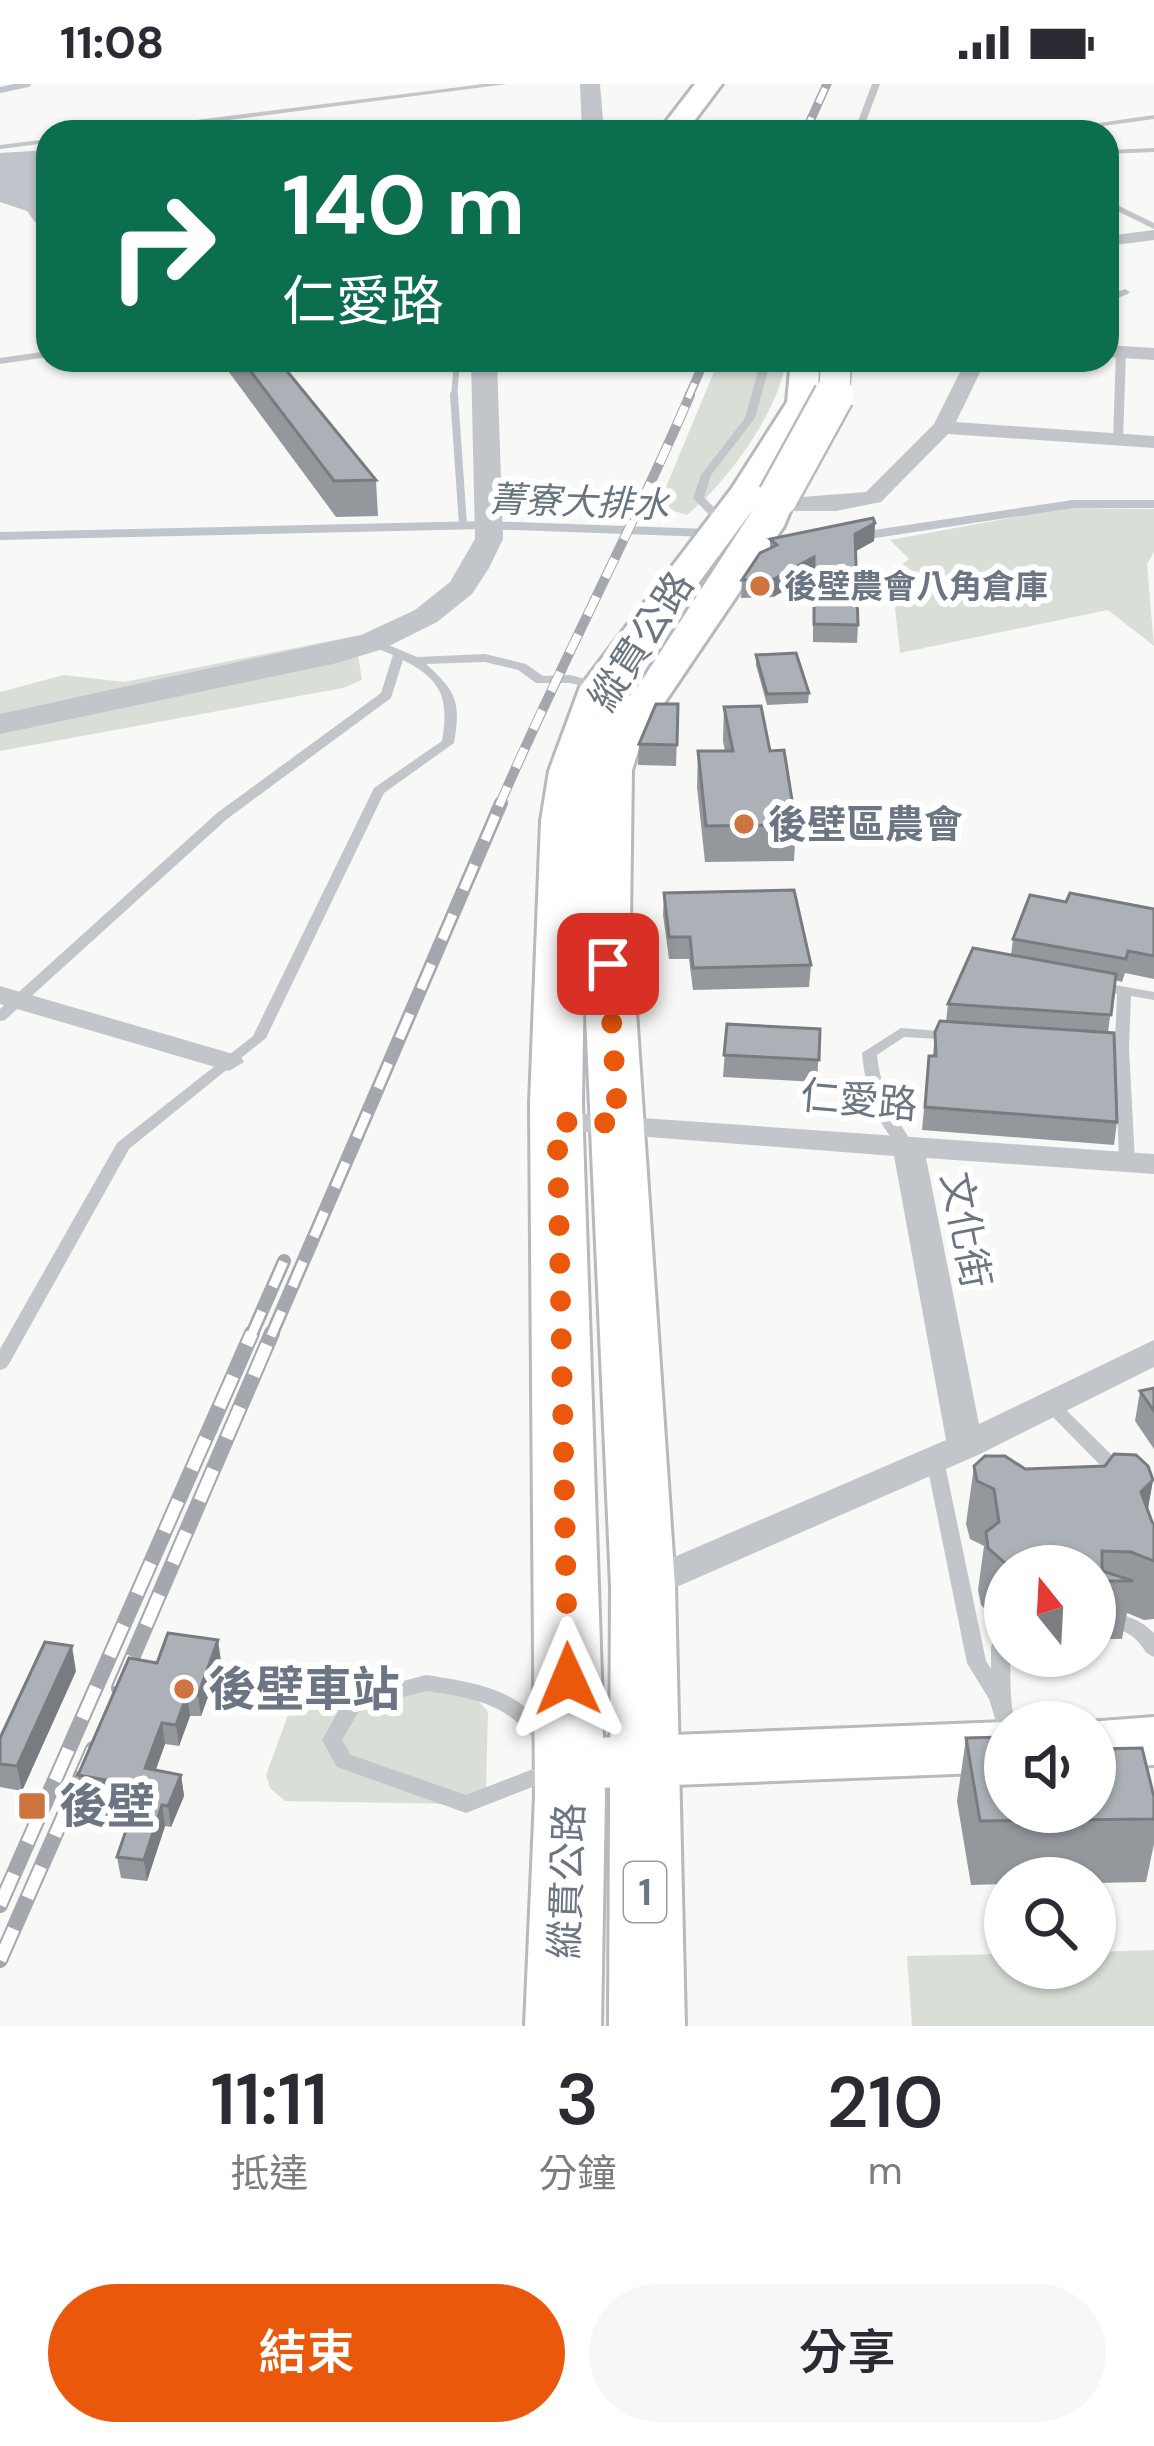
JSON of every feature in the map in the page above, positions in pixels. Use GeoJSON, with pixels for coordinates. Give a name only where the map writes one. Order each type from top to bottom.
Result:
{"type":"FeatureCollection","features":[{"type":"Feature","properties":{"kind":"main road"},"geometry":{"type":"LineString","coordinates":[[658,120],[686,84]]}},
{"type":"Feature","properties":{"kind":"main road"},"geometry":{"type":"LineString","coordinates":[[681,120],[709,84]]}},
{"type":"Feature","properties":{"kind":"main road","name":"1"},"geometry":{"type":"LineString","coordinates":[[747,522],[804,401],[807,372]]}},
{"type":"Feature","properties":{"kind":"main road","name":"1"},"geometry":{"type":"LineString","coordinates":[[747,522],[833,401],[835,372]]}},
{"type":"Feature","properties":{"kind":"main road","name":"縱貫公路"},"geometry":{"type":"LineString","coordinates":[[647,2026],[643,1586],[618,1123],[564,821],[572,771],[601,687],[747,522]]}},
{"type":"Feature","properties":{"kind":"main road","name":"縱貫公路"},"geometry":{"type":"LineString","coordinates":[[562,2026],[569,1764],[557,1122],[584,925],[623,731],[654,693],[747,522]]}},
{"type":"Feature","properties":{"kind":"main road"},"geometry":{"type":"LineString","coordinates":[[569,1764],[984,1724]]}},
{"type":"Feature","properties":{"kind":"main road"},"geometry":{"type":"LineString","coordinates":[[1116,1743],[1154,1741]]}},
{"type":"Feature","properties":{"kind":"street"},"geometry":{"type":"LineString","coordinates":[[590,84],[592,120]]}},
{"type":"Feature","properties":{"kind":"street"},"geometry":{"type":"LineString","coordinates":[[1119,238],[1154,230]]}},
{"type":"Feature","properties":{"kind":"street"},"geometry":{"type":"LineString","coordinates":[[1119,352],[1154,354]]}},
{"type":"Feature","properties":{"kind":"street"},"geometry":{"type":"LineString","coordinates":[[0,724],[262,671],[396,652],[426,616],[460,588],[487,524],[484,372]]}},
{"type":"Feature","properties":{"kind":"street"},"geometry":{"type":"LineString","coordinates":[[747,522],[873,496],[944,427],[970,372]]}},
{"type":"Feature","properties":{"kind":"street"},"geometry":{"type":"LineString","coordinates":[[944,427],[1154,442]]}},
{"type":"Feature","properties":{"kind":"street"},"geometry":{"type":"LineString","coordinates":[[6,1004],[229,1062]]}},
{"type":"Feature","properties":{"kind":"street","name":"仁愛路"},"geometry":{"type":"LineString","coordinates":[[557,1122],[1141,1163]]}},
{"type":"Feature","properties":{"kind":"street","name":"文化街"},"geometry":{"type":"LineString","coordinates":[[908,1147],[950,1453]]}},
{"type":"Feature","properties":{"kind":"street"},"geometry":{"type":"LineString","coordinates":[[643,1586],[950,1453],[1154,1352]]}},
{"type":"Feature","properties":{"kind":"lane"},"geometry":{"type":"LineString","coordinates":[[214,120],[503,84]]}},
{"type":"Feature","properties":{"kind":"lane"},"geometry":{"type":"LineString","coordinates":[[862,120],[876,84]]}},
{"type":"Feature","properties":{"kind":"lane"},"geometry":{"type":"LineString","coordinates":[[1119,122],[1154,117]]}},
{"type":"Feature","properties":{"kind":"lane"},"geometry":{"type":"LineString","coordinates":[[0,147],[36,142]]}},
{"type":"Feature","properties":{"kind":"lane"},"geometry":{"type":"LineString","coordinates":[[1119,151],[1154,150]]}},
{"type":"Feature","properties":{"kind":"lane"},"geometry":{"type":"LineString","coordinates":[[1119,210],[1154,230]]}},
{"type":"Feature","properties":{"kind":"lane"},"geometry":{"type":"LineString","coordinates":[[1119,294],[1125,292]]}},
{"type":"Feature","properties":{"kind":"lane"},"geometry":{"type":"LineString","coordinates":[[0,361],[36,356]]}},
{"type":"Feature","properties":{"kind":"lane"},"geometry":{"type":"LineString","coordinates":[[763,372],[750,418],[706,475],[698,498],[747,522],[806,466],[845,399],[846,372]]}},
{"type":"Feature","properties":{"kind":"lane"},"geometry":{"type":"LineString","coordinates":[[1115,372],[1118,440]]}},
{"type":"Feature","properties":{"kind":"lane"},"geometry":{"type":"LineString","coordinates":[[396,652],[485,658],[522,667],[540,680],[601,687]]}},
{"type":"Feature","properties":{"kind":"lane"},"geometry":{"type":"LineString","coordinates":[[6,1004],[222,816],[386,695],[396,652]]}},
{"type":"Feature","properties":{"kind":"lane"},"geometry":{"type":"LineString","coordinates":[[0,1364],[123,1146],[259,1039],[379,791],[448,743],[454,704],[449,689],[396,652]]}},
{"type":"Feature","properties":{"kind":"lane"},"geometry":{"type":"LineString","coordinates":[[1082,982],[1154,996]]}},
{"type":"Feature","properties":{"kind":"lane"},"geometry":{"type":"LineString","coordinates":[[1124,991],[1122,1047],[1141,1163]]}},
{"type":"Feature","properties":{"kind":"lane","name":"文化街"},"geometry":{"type":"LineString","coordinates":[[908,1147],[886,1120],[871,1085],[869,1053],[901,1032],[968,1037]]}},
{"type":"Feature","properties":{"kind":"lane"},"geometry":{"type":"LineString","coordinates":[[1078,1044],[1122,1047]]}},
{"type":"Feature","properties":{"kind":"lane"},"geometry":{"type":"LineString","coordinates":[[1050,1404],[1139,1494]]}},
{"type":"Feature","properties":{"kind":"lane"},"geometry":{"type":"LineString","coordinates":[[950,1453],[977,1663],[993,1701]]}},
{"type":"Feature","properties":{"kind":"lane"},"geometry":{"type":"LineString","coordinates":[[1116,1621],[1140,1629],[1154,1649]]}},
{"type":"Feature","properties":{"kind":"lane"},"geometry":{"type":"LineString","coordinates":[[426,1683],[488,1691],[523,1709],[569,1764],[466,1804],[359,1770],[344,1762],[332,1740],[354,1702],[426,1683]]}},
{"type":"Feature","properties":{"kind":"shaded area"},"geometry":{"type":"Polygon","coordinates":[[[36,151],[36,222],[27,211],[0,202],[0,153],[36,151]]]}},
{"type":"Feature","properties":{"kind":"shaded area"},"geometry":{"type":"Polygon","coordinates":[[[714,372],[783,372],[762,422],[719,484],[687,515],[658,506],[714,372]]]}},
{"type":"Feature","properties":{"kind":"shaded area"},"geometry":{"type":"Polygon","coordinates":[[[1064,508],[1154,509],[1154,552],[1147,564],[1154,646],[1108,610],[900,653],[891,573],[909,559],[890,540],[1064,508]]]}},
{"type":"Feature","properties":{"kind":"shaded area"},"geometry":{"type":"Polygon","coordinates":[[[355,636],[362,680],[343,688],[0,751],[0,692],[64,675],[124,682],[355,636]]]}},
{"type":"Feature","properties":{"kind":"shaded area"},"geometry":{"type":"Polygon","coordinates":[[[312,1684],[455,1689],[476,1698],[488,1712],[486,1790],[455,1804],[285,1801],[270,1788],[266,1775],[295,1696],[312,1684]]]}},
{"type":"Feature","properties":{"kind":"shaded area"},"geometry":{"type":"Polygon","coordinates":[[[1154,1950],[1154,2026],[912,2026],[907,1956],[984,1954],[984,1989],[1116,1989],[1116,1951],[1154,1950]]]}},
{"type":"Feature","properties":{"kind":"building"},"geometry":{"type":"Polygon","coordinates":[[[251,372],[288,372],[376,480],[334,481],[251,372]]]}},
{"type":"Feature","properties":{"kind":"building"},"geometry":{"type":"Polygon","coordinates":[[[873,518],[875,523],[855,534],[858,625],[814,624],[814,557],[774,579],[742,580],[760,553],[777,545],[770,539],[873,518]]]}},
{"type":"Feature","properties":{"kind":"building"},"geometry":{"type":"Polygon","coordinates":[[[796,653],[809,693],[767,694],[756,655],[796,653]]]}},
{"type":"Feature","properties":{"kind":"building"},"geometry":{"type":"Polygon","coordinates":[[[656,704],[678,704],[677,745],[639,744],[656,704]]]}},
{"type":"Feature","properties":{"kind":"building"},"geometry":{"type":"Polygon","coordinates":[[[761,706],[770,751],[784,750],[796,825],[706,826],[698,751],[733,751],[724,707],[761,706]]]}},
{"type":"Feature","properties":{"kind":"building"},"geometry":{"type":"Polygon","coordinates":[[[794,890],[811,965],[693,968],[690,937],[669,937],[664,893],[794,890]]]}},
{"type":"Feature","properties":{"kind":"building"},"geometry":{"type":"Polygon","coordinates":[[[1070,893],[1154,909],[1154,956],[1128,951],[1126,959],[1013,939],[1030,895],[1066,902],[1070,893]]]}},
{"type":"Feature","properties":{"kind":"building"},"geometry":{"type":"Polygon","coordinates":[[[973,948],[1116,974],[1111,1015],[948,1004],[973,948]]]}},
{"type":"Feature","properties":{"kind":"building"},"geometry":{"type":"Polygon","coordinates":[[[940,1021],[1114,1033],[1117,1122],[925,1107],[929,1056],[936,1056],[935,1032],[940,1021]]]}},
{"type":"Feature","properties":{"kind":"building"},"geometry":{"type":"Polygon","coordinates":[[[727,1024],[820,1029],[819,1060],[724,1055],[727,1024]]]}},
{"type":"Feature","properties":{"kind":"building"},"geometry":{"type":"Polygon","coordinates":[[[1154,1388],[1154,1411],[1140,1391],[1154,1388]]]}},
{"type":"Feature","properties":{"kind":"building"},"geometry":{"type":"Polygon","coordinates":[[[1114,1454],[1136,1455],[1148,1466],[1153,1480],[1141,1492],[1154,1524],[1154,1561],[1116,1551],[1116,1545],[988,1545],[986,1532],[999,1522],[994,1489],[977,1481],[974,1466],[985,1456],[1005,1456],[1025,1469],[1105,1466],[1114,1454]]]}},
{"type":"Feature","properties":{"kind":"building"},"geometry":{"type":"Polygon","coordinates":[[[168,1633],[218,1640],[198,1695],[187,1695],[176,1725],[162,1723],[145,1768],[181,1775],[168,1806],[162,1805],[144,1860],[117,1857],[136,1801],[99,1794],[105,1780],[78,1775],[129,1658],[157,1663],[168,1633]]]}},
{"type":"Feature","properties":{"kind":"building"},"geometry":{"type":"Polygon","coordinates":[[[45,1642],[72,1646],[17,1766],[0,1764],[0,1738],[45,1642]]]}},
{"type":"Feature","properties":{"kind":"building"},"geometry":{"type":"Polygon","coordinates":[[[966,1738],[984,1738],[984,1821],[980,1821],[966,1738]]]}},
{"type":"Feature","properties":{"kind":"building"},"geometry":{"type":"Polygon","coordinates":[[[1142,1748],[1154,1797],[1154,1819],[1116,1819],[1116,1749],[1142,1748]]]}},
{"type":"Feature","properties":{"kind":"waterway"},"geometry":{"type":"LineString","coordinates":[[0,90],[28,84]]}},
{"type":"Feature","properties":{"kind":"waterway"},"geometry":{"type":"LineString","coordinates":[[454,397],[456,372]]}},
{"type":"Feature","properties":{"kind":"waterway"},"geometry":{"type":"LineString","coordinates":[[454,397],[463,525]]}},
{"type":"Feature","properties":{"kind":"waterway","name":"菁寮大排水"},"geometry":{"type":"LineString","coordinates":[[868,535],[1073,504],[1154,504]]}},
{"type":"Feature","properties":{"kind":"waterway","name":"菁寮大排水"},"geometry":{"type":"LineString","coordinates":[[0,536],[484,525],[707,533]]}},
{"type":"Feature","properties":{"kind":"railway"},"geometry":{"type":"LineString","coordinates":[[810,120],[827,84]]}},
{"type":"Feature","properties":{"kind":"railway"},"geometry":{"type":"LineString","coordinates":[[688,398],[700,372]]}},
{"type":"Feature","properties":{"kind":"railway"},"geometry":{"type":"LineString","coordinates":[[499,806],[690,395]]}},
{"type":"Feature","properties":{"kind":"railway"},"geometry":{"type":"LineString","coordinates":[[271,1336],[501,803]]}},
{"type":"Feature","properties":{"kind":"railway"},"geometry":{"type":"LineString","coordinates":[[251,1336],[284,1261]]}},
{"type":"Feature","properties":{"kind":"railway"},"geometry":{"type":"LineString","coordinates":[[0,1905],[252,1333]]}},
{"type":"Feature","properties":{"kind":"railway"},"geometry":{"type":"LineString","coordinates":[[119,1688],[272,1333]]}},
{"type":"Feature","properties":{"kind":"railway"},"geometry":{"type":"LineString","coordinates":[[0,1960],[93,1749]]}},
{"type":"Feature","properties":{"kind":"place","name":"後壁農會八角倉庫"},"geometry":{"type":"Point","coordinates":[760,586]}},
{"type":"Feature","properties":{"kind":"place","name":"後壁區農會"},"geometry":{"type":"Point","coordinates":[744,824]}},
{"type":"Feature","properties":{"kind":"place","name":"後壁車站"},"geometry":{"type":"Point","coordinates":[184,1689]}},
{"type":"Feature","properties":{"kind":"place","name":"後壁"},"geometry":{"type":"Point","coordinates":[32,1806]}},
{"type":"Feature","properties":{"kind":"route"},"geometry":{"type":"LineString","coordinates":[[568,1679],[557,1122],[618,1123],[608,964]]}}]}
